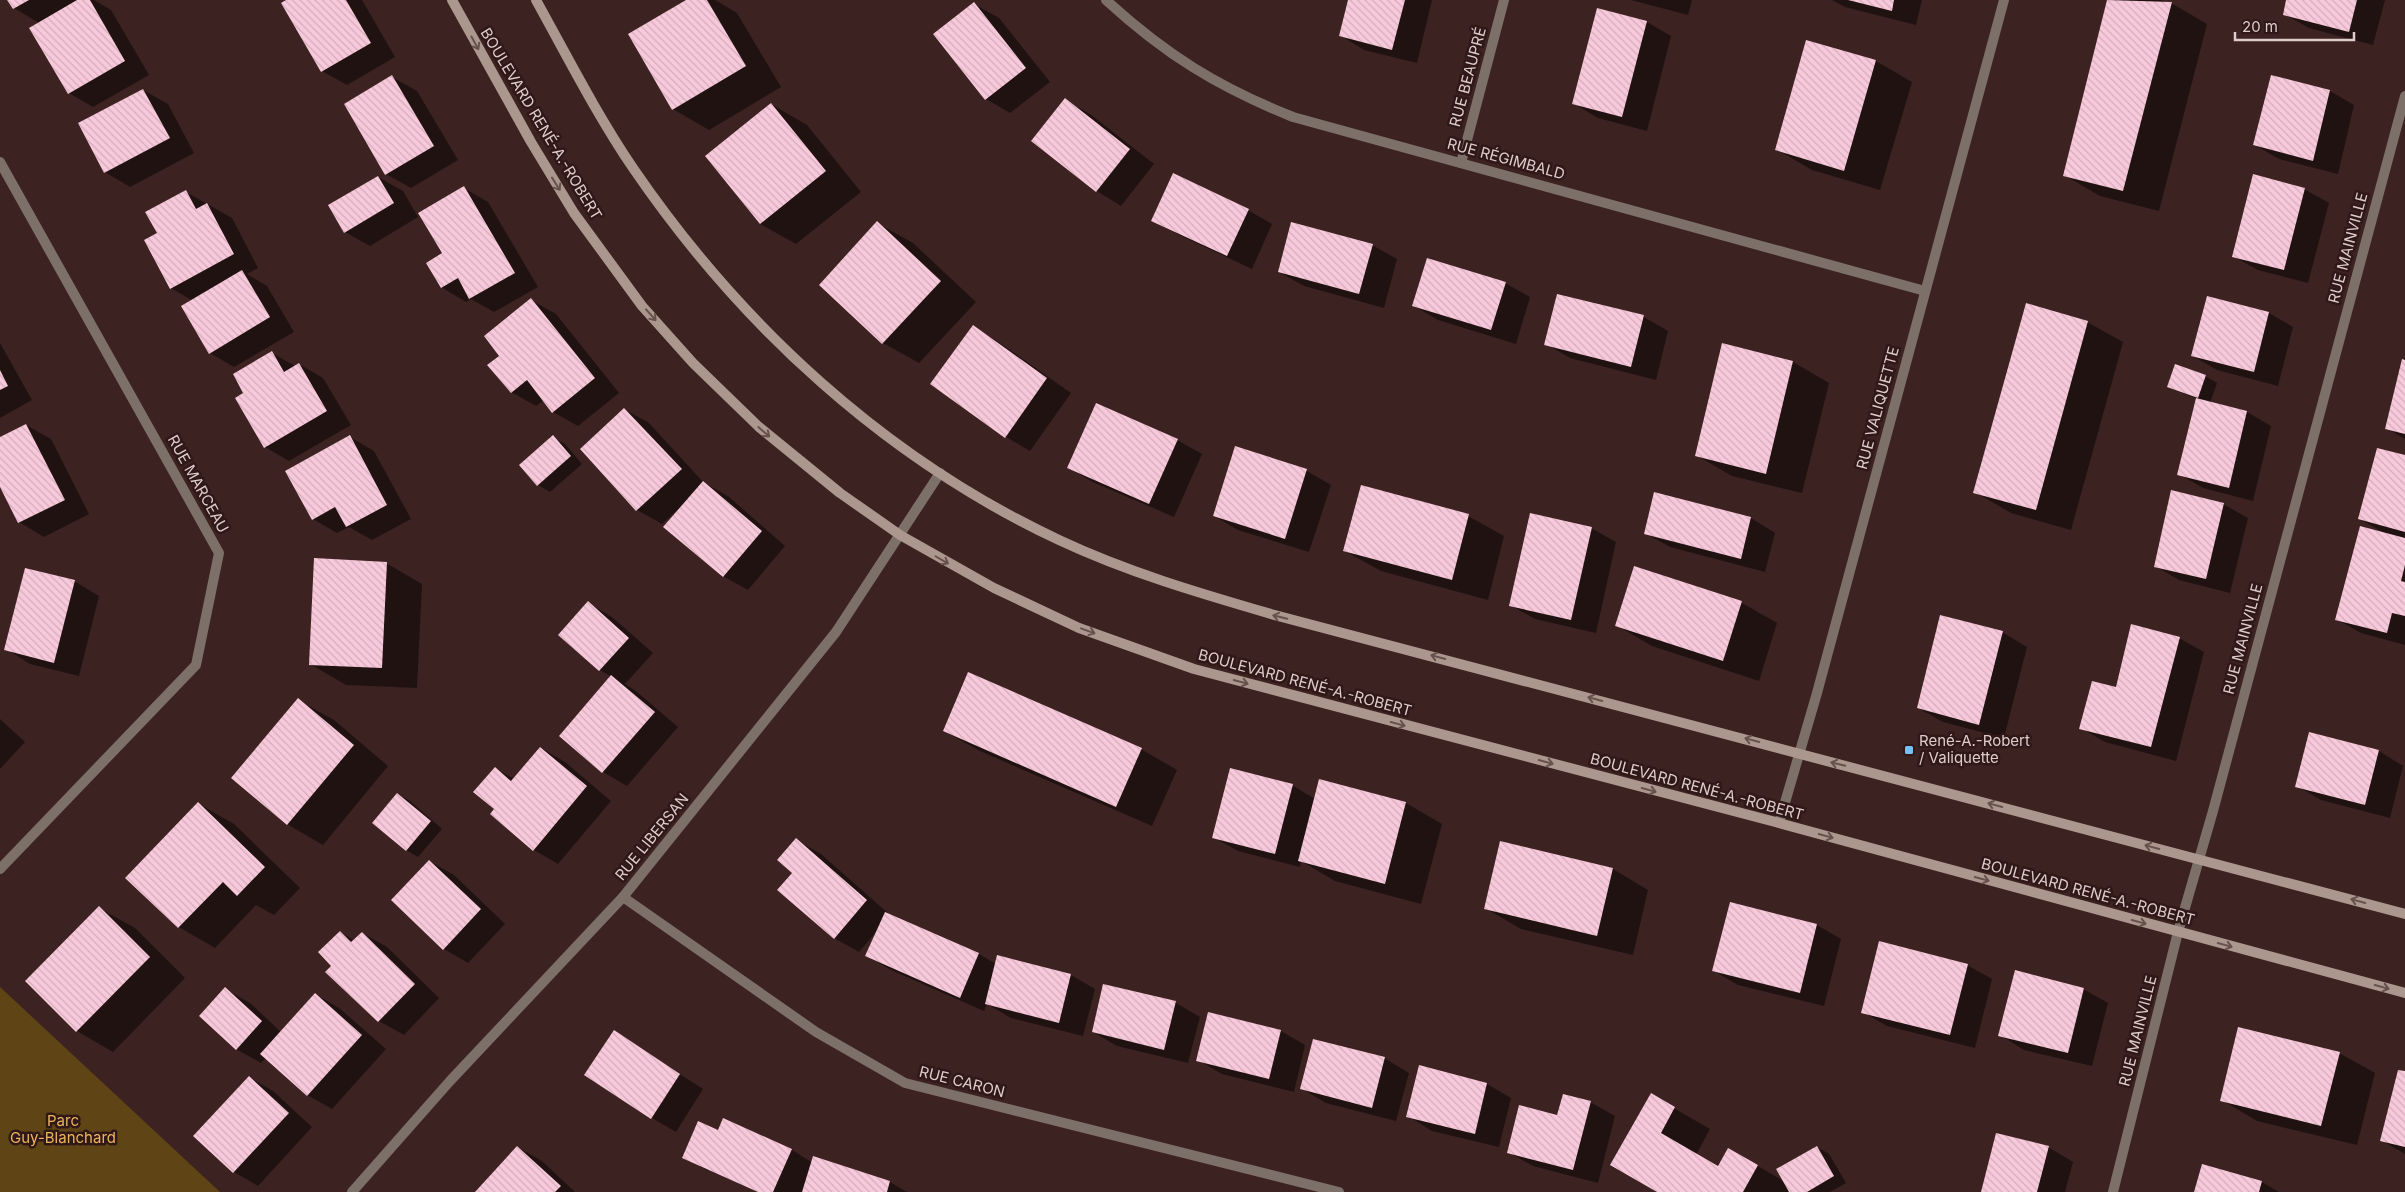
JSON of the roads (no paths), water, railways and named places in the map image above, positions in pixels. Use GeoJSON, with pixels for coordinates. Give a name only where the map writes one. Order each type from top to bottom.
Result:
{"type":"FeatureCollection","features":[{"type":"Feature","properties":{"kind":"street","name":"BOULEVARD RENÉ-A.-ROBERT"},"geometry":{"type":"LineString","coordinates":[[452,0],[531,142],[569,205],[617,274],[642,306],[693,363],[753,422],[821,479],[900,535],[979,581],[1079,628],[1164,659],[1332,706],[1779,823],[2405,993]]}},
{"type":"Feature","properties":{"kind":"street"},"geometry":{"type":"LineString","coordinates":[[536,0],[620,148],[668,217],[709,268],[795,360],[879,430],[940,473],[980,498],[1060,541],[1128,569],[1177,586],[1271,614],[2405,914]]}},
{"type":"Feature","properties":{"kind":"street","name":"RUE RÉGIMBALD"},"geometry":{"type":"LineString","coordinates":[[1106,0],[1177,59],[1220,85],[1267,107],[1345,132],[1925,290]]}},
{"type":"Feature","properties":{"kind":"street","name":"RUE BEAUPRÉ"},"geometry":{"type":"LineString","coordinates":[[1461,163],[1504,0]]}},
{"type":"Feature","properties":{"kind":"street","name":"RUE VALIQUETTE"},"geometry":{"type":"LineString","coordinates":[[1779,823],[2004,0]]}},
{"type":"Feature","properties":{"kind":"street","name":"RUE MAINVILLE"},"geometry":{"type":"LineString","coordinates":[[2113,1192],[2178,932],[2405,96]]}},
{"type":"Feature","properties":{"kind":"street","name":"RUE MARCEAU"},"geometry":{"type":"LineString","coordinates":[[0,162],[219,553],[196,665],[0,869]]}},
{"type":"Feature","properties":{"kind":"street","name":"RUE LIBERSAN"},"geometry":{"type":"LineString","coordinates":[[352,1192],[450,1081],[623,897],[836,632],[940,473]]}},
{"type":"Feature","properties":{"kind":"street","name":"RUE CARON"},"geometry":{"type":"LineString","coordinates":[[623,897],[816,1032],[905,1083],[1339,1192]]}},
{"type":"Feature","properties":{"kind":"place","name":"René-A.-Robert / Valiquette"},"geometry":{"type":"Point","coordinates":[1909,750]}},
{"type":"Feature","properties":{"kind":"park label","name":"Parc Guy-Blanchard"},"geometry":{"type":"Point","coordinates":[63,1130]}}]}
